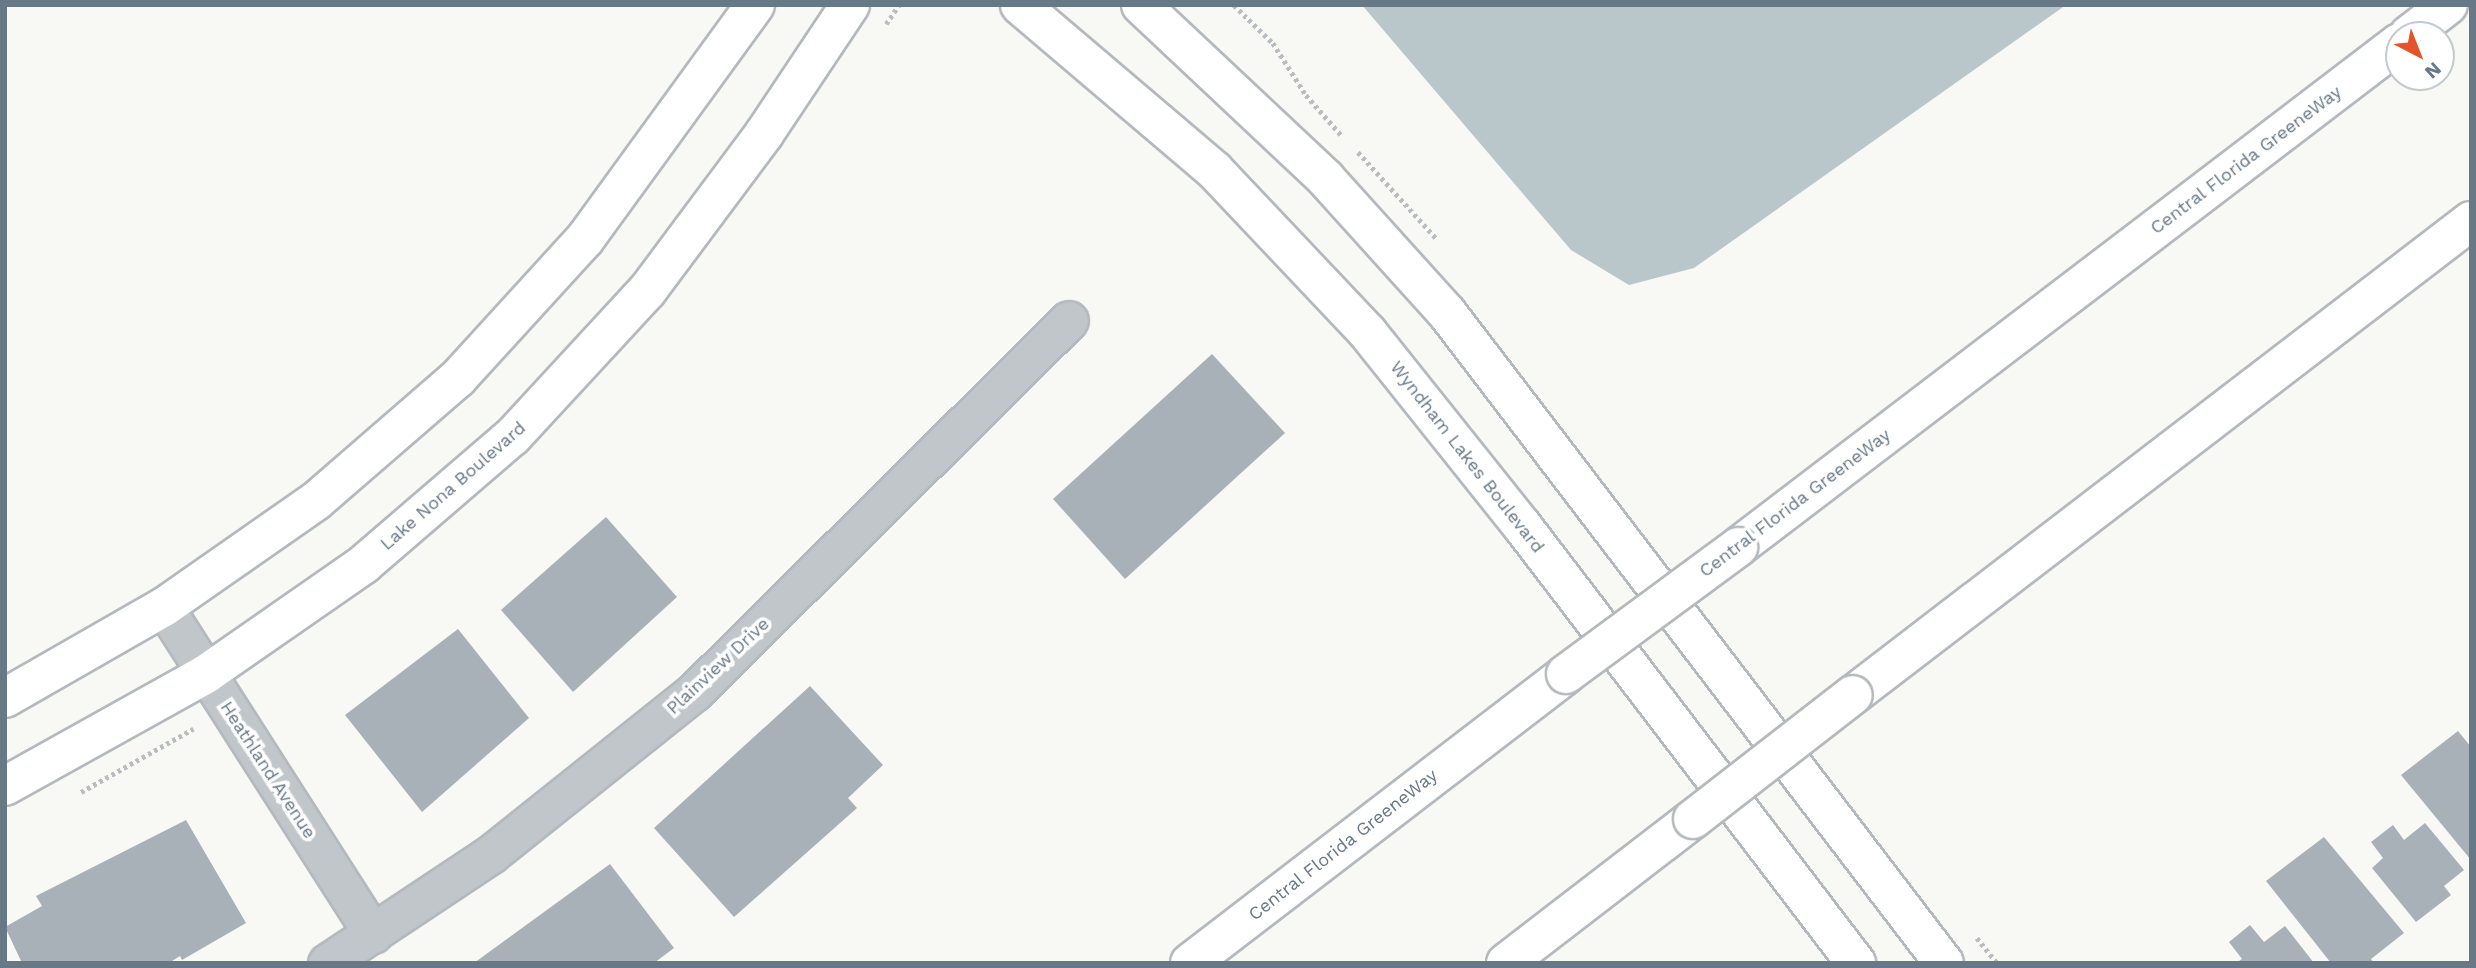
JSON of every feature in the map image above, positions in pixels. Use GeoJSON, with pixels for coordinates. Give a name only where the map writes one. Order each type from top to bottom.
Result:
{"type":"FeatureCollection","features":[{"type":"Feature","properties":{"kind":"main road"},"geometry":{"type":"LineString","coordinates":[[5,698],[164,607],[316,501],[458,379],[585,239],[755,5]]}},
{"type":"Feature","properties":{"kind":"main road","name":"Lake Nona Boulevard"},"geometry":{"type":"LineString","coordinates":[[5,786],[206,674],[364,564],[513,436],[647,291],[764,134],[850,5]]}},
{"type":"Feature","properties":{"kind":"main road","name":"Wyndham Lakes Boulevard"},"geometry":{"type":"LineString","coordinates":[[1020,5],[1214,170],[1368,333],[1531,538],[1856,963]]}},
{"type":"Feature","properties":{"kind":"main road"},"geometry":{"type":"LineString","coordinates":[[1141,5],[1326,179],[1447,313],[1944,963]]}},
{"type":"Feature","properties":{"kind":"main road"},"geometry":{"type":"LineString","coordinates":[[2427,21],[2448,5]]}},
{"type":"Feature","properties":{"kind":"main road","name":"Central Florida GreeneWay"},"geometry":{"type":"LineString","coordinates":[[1190,963],[1566,674],[1738,547],[2385,54]]}},
{"type":"Feature","properties":{"kind":"main road"},"geometry":{"type":"LineString","coordinates":[[1506,963],[2471,221]]}},
{"type":"Feature","properties":{"kind":"street","name":"Plainview Drive"},"geometry":{"type":"LineString","coordinates":[[327,963],[502,846],[694,692],[1069,320]]}},
{"type":"Feature","properties":{"kind":"street","name":"Heathland Avenue"},"geometry":{"type":"LineString","coordinates":[[164,607],[373,934]]}},
{"type":"Feature","properties":{"kind":"shaded area"},"geometry":{"type":"Polygon","coordinates":[[[1362,5],[2066,5],[1694,268],[1629,285],[1571,250],[1362,5]]]}},
{"type":"Feature","properties":{"kind":"building"},"geometry":{"type":"Polygon","coordinates":[[[1212,354],[1285,433],[1125,579],[1053,499],[1212,354]]]}},
{"type":"Feature","properties":{"kind":"building"},"geometry":{"type":"Polygon","coordinates":[[[606,517],[677,597],[573,692],[501,610],[606,517]]]}},
{"type":"Feature","properties":{"kind":"building"},"geometry":{"type":"Polygon","coordinates":[[[458,629],[529,718],[422,812],[345,715],[458,629]]]}},
{"type":"Feature","properties":{"kind":"building"},"geometry":{"type":"Polygon","coordinates":[[[810,686],[883,765],[848,798],[857,808],[734,917],[654,828],[810,686]]]}},
{"type":"Feature","properties":{"kind":"building"},"geometry":{"type":"Polygon","coordinates":[[[2458,731],[2471,747],[2471,860],[2401,775],[2458,731]]]}},
{"type":"Feature","properties":{"kind":"building"},"geometry":{"type":"Polygon","coordinates":[[[186,820],[246,923],[182,960],[180,956],[169,963],[22,963],[5,927],[42,906],[36,896],[186,820]]]}},
{"type":"Feature","properties":{"kind":"building"},"geometry":{"type":"Polygon","coordinates":[[[2425,823],[2464,870],[2444,886],[2451,895],[2416,922],[2372,868],[2383,858],[2371,842],[2393,825],[2404,840],[2425,823]]]}},
{"type":"Feature","properties":{"kind":"building"},"geometry":{"type":"Polygon","coordinates":[[[2324,837],[2404,933],[2371,959],[2374,963],[2331,963],[2266,881],[2324,837]]]}},
{"type":"Feature","properties":{"kind":"building"},"geometry":{"type":"Polygon","coordinates":[[[610,864],[674,948],[654,963],[474,963],[610,864]]]}},
{"type":"Feature","properties":{"kind":"building"},"geometry":{"type":"Polygon","coordinates":[[[2250,925],[2264,942],[2285,926],[2314,963],[2236,963],[2242,959],[2229,942],[2250,925]]]}}]}
